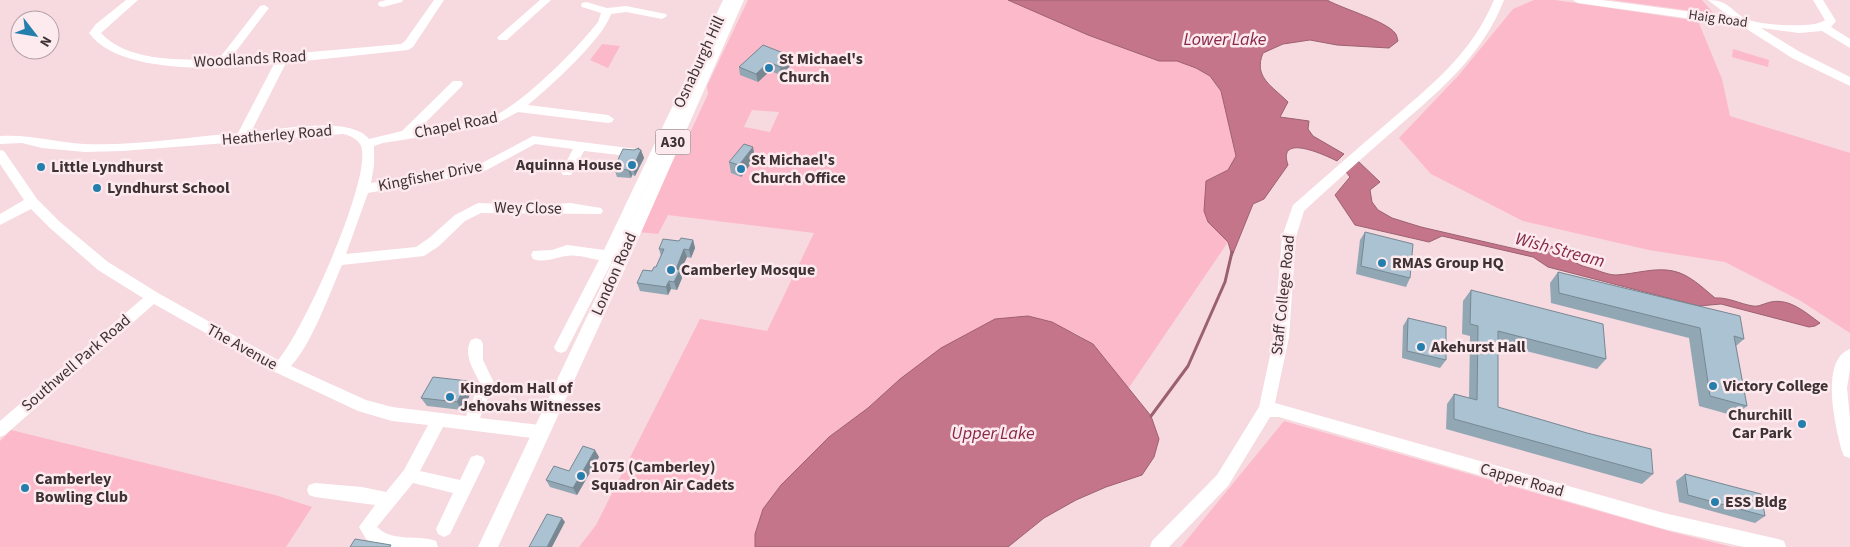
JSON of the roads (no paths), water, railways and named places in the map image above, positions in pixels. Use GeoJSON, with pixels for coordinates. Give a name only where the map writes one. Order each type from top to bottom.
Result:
{"type":"FeatureCollection","features":[{"type":"Feature","properties":{"kind":"main road","name":"London Road"},"geometry":{"type":"LineString","coordinates":[[488,547],[540,432],[609,261],[738,0]]}},
{"type":"Feature","properties":{"kind":"street","name":"Woodlands Road"},"geometry":{"type":"LineString","coordinates":[[133,0],[100,26],[95,33],[100,40],[130,56],[221,63],[282,59],[406,46],[434,1]]}},
{"type":"Feature","properties":{"kind":"street"},"geometry":{"type":"LineString","coordinates":[[383,4],[398,0]]}},
{"type":"Feature","properties":{"kind":"street"},"geometry":{"type":"LineString","coordinates":[[503,38],[546,0]]}},
{"type":"Feature","properties":{"kind":"street","name":"Osnaburgh Hill"},"geometry":{"type":"LineString","coordinates":[[561,347],[609,261],[728,0]]}},
{"type":"Feature","properties":{"kind":"street","name":"Staff College Road"},"geometry":{"type":"LineString","coordinates":[[1158,547],[1230,470],[1258,420],[1266,410],[1283,327],[1286,248],[1291,224],[1298,208],[1428,94],[1462,61],[1489,25],[1499,0]]}},
{"type":"Feature","properties":{"kind":"street","name":"Haig Road"},"geometry":{"type":"LineString","coordinates":[[1578,0],[1799,30],[1824,27]]}},
{"type":"Feature","properties":{"kind":"street"},"geometry":{"type":"LineString","coordinates":[[1713,0],[1744,23],[1815,66],[1850,82]]}},
{"type":"Feature","properties":{"kind":"street"},"geometry":{"type":"LineString","coordinates":[[1818,0],[1831,21],[1824,27],[1850,44]]}},
{"type":"Feature","properties":{"kind":"street"},"geometry":{"type":"LineString","coordinates":[[593,4],[607,11],[626,9],[662,16]]}},
{"type":"Feature","properties":{"kind":"street"},"geometry":{"type":"LineString","coordinates":[[221,63],[264,8]]}},
{"type":"Feature","properties":{"kind":"street","name":"Chapel Road"},"geometry":{"type":"LineString","coordinates":[[367,144],[380,139],[492,122],[516,108],[585,50],[601,27],[607,11]]}},
{"type":"Feature","properties":{"kind":"street"},"geometry":{"type":"LineString","coordinates":[[241,138],[282,59]]}},
{"type":"Feature","properties":{"kind":"street"},"geometry":{"type":"LineString","coordinates":[[406,135],[457,84]]}},
{"type":"Feature","properties":{"kind":"street"},"geometry":{"type":"LineString","coordinates":[[516,108],[609,119]]}},
{"type":"Feature","properties":{"kind":"street","name":"Heatherley Road"},"geometry":{"type":"LineString","coordinates":[[0,140],[22,139],[42,144],[85,148],[158,145],[338,129],[356,133],[367,144]]}},
{"type":"Feature","properties":{"kind":"street","name":"Kingfisher Drive"},"geometry":{"type":"LineString","coordinates":[[362,189],[481,169],[533,140],[637,153]]}},
{"type":"Feature","properties":{"kind":"street"},"geometry":{"type":"LineString","coordinates":[[280,368],[294,352],[338,260],[362,189],[369,158],[367,144]]}},
{"type":"Feature","properties":{"kind":"street"},"geometry":{"type":"LineString","coordinates":[[567,172],[581,145]]}},
{"type":"Feature","properties":{"kind":"street","name":"The Avenue"},"geometry":{"type":"LineString","coordinates":[[0,154],[32,202],[55,226],[103,266],[153,297],[280,368],[363,406],[392,414],[540,432]]}},
{"type":"Feature","properties":{"kind":"street"},"geometry":{"type":"LineString","coordinates":[[0,220],[32,202]]}},
{"type":"Feature","properties":{"kind":"street","name":"Wey Close"},"geometry":{"type":"LineString","coordinates":[[338,260],[419,252],[434,242],[460,218],[478,208],[539,210],[590,206]]}},
{"type":"Feature","properties":{"kind":"street"},"geometry":{"type":"LineString","coordinates":[[538,255],[553,255],[566,250],[609,261]]}},
{"type":"Feature","properties":{"kind":"street","name":"Southwell Park Road"},"geometry":{"type":"LineString","coordinates":[[0,430],[153,297]]}},
{"type":"Feature","properties":{"kind":"street"},"geometry":{"type":"LineString","coordinates":[[470,424],[487,384],[476,360],[474,352],[476,344]]}},
{"type":"Feature","properties":{"kind":"street"},"geometry":{"type":"LineString","coordinates":[[1850,355],[1845,360],[1840,378],[1840,402],[1850,450]]}},
{"type":"Feature","properties":{"kind":"street","name":"Capper Road"},"geometry":{"type":"LineString","coordinates":[[1266,410],[1279,410],[1664,521],[1778,547]]}},
{"type":"Feature","properties":{"kind":"street"},"geometry":{"type":"LineString","coordinates":[[430,547],[425,545],[389,544],[372,536],[367,527],[410,474],[439,420]]}},
{"type":"Feature","properties":{"kind":"street"},"geometry":{"type":"LineString","coordinates":[[444,529],[477,462]]}},
{"type":"Feature","properties":{"kind":"street"},"geometry":{"type":"LineString","coordinates":[[410,474],[430,481],[464,488]]}},
{"type":"Feature","properties":{"kind":"street"},"geometry":{"type":"LineString","coordinates":[[315,490],[372,495],[390,501]]}},
{"type":"Feature","properties":{"kind":"water","name":"Lower Lake"},"geometry":{"type":"Polygon","coordinates":[[[1008,0],[1327,0],[1383,24],[1395,33],[1398,41],[1389,48],[1337,45],[1310,40],[1283,44],[1263,53],[1260,69],[1262,75],[1270,86],[1288,102],[1280,117],[1309,121],[1308,129],[1313,136],[1344,154],[1337,161],[1303,148],[1289,150],[1286,155],[1288,165],[1264,199],[1253,204],[1232,256],[1228,242],[1208,222],[1204,211],[1206,181],[1228,170],[1236,156],[1221,91],[1210,76],[1177,61],[1159,61],[1088,35],[1008,0]]]}},
{"type":"Feature","properties":{"kind":"water","name":"Wish Stream"},"geometry":{"type":"Polygon","coordinates":[[[1358,161],[1380,182],[1370,190],[1372,202],[1378,210],[1392,218],[1421,227],[1533,253],[1540,246],[1551,246],[1563,251],[1579,264],[1612,275],[1659,270],[1673,271],[1690,278],[1715,298],[1755,306],[1778,301],[1785,302],[1797,307],[1820,323],[1809,327],[1721,304],[1699,306],[1548,267],[1533,257],[1442,236],[1429,242],[1355,225],[1335,195],[1350,177],[1346,172],[1358,161]]]}},
{"type":"Feature","properties":{"kind":"water","name":"Upper Lake"},"geometry":{"type":"Polygon","coordinates":[[[1028,316],[1052,322],[1093,344],[1151,416],[1159,439],[1154,457],[1142,475],[1106,487],[1076,500],[1044,518],[1008,547],[755,547],[755,534],[763,509],[781,485],[829,437],[868,408],[900,379],[941,348],[995,319],[1028,316]]]}},
{"type":"Feature","properties":{"kind":"waterway"},"geometry":{"type":"LineString","coordinates":[[1151,416],[1188,366],[1225,282],[1232,252]]}},
{"type":"Feature","properties":{"kind":"place","name":"St Michael's Church"},"geometry":{"type":"Point","coordinates":[769,68]}},
{"type":"Feature","properties":{"kind":"place","name":"Aquinna House"},"geometry":{"type":"Point","coordinates":[632,165]}},
{"type":"Feature","properties":{"kind":"place","name":"Little Lyndhurst"},"geometry":{"type":"Point","coordinates":[41,167]}},
{"type":"Feature","properties":{"kind":"place","name":"St Michael's Church Office"},"geometry":{"type":"Point","coordinates":[741,169]}},
{"type":"Feature","properties":{"kind":"place","name":"Lyndhurst School"},"geometry":{"type":"Point","coordinates":[97,188]}},
{"type":"Feature","properties":{"kind":"place","name":"RMAS Group HQ"},"geometry":{"type":"Point","coordinates":[1382,263]}},
{"type":"Feature","properties":{"kind":"place","name":"Camberley Mosque"},"geometry":{"type":"Point","coordinates":[671,270]}},
{"type":"Feature","properties":{"kind":"place","name":"Akehurst Hall"},"geometry":{"type":"Point","coordinates":[1421,347]}},
{"type":"Feature","properties":{"kind":"place","name":"Victory College"},"geometry":{"type":"Point","coordinates":[1713,386]}},
{"type":"Feature","properties":{"kind":"place","name":"Kingdom Hall of Jehovahs Witnesses"},"geometry":{"type":"Point","coordinates":[450,397]}},
{"type":"Feature","properties":{"kind":"place","name":"Churchill Car Park"},"geometry":{"type":"Point","coordinates":[1802,424]}},
{"type":"Feature","properties":{"kind":"place","name":"1075 (Camberley) Squadron Air Cadets"},"geometry":{"type":"Point","coordinates":[581,476]}},
{"type":"Feature","properties":{"kind":"place","name":"Camberley Bowling Club"},"geometry":{"type":"Point","coordinates":[25,488]}},
{"type":"Feature","properties":{"kind":"place","name":"ESS Bldg"},"geometry":{"type":"Point","coordinates":[1715,502]}}]}
